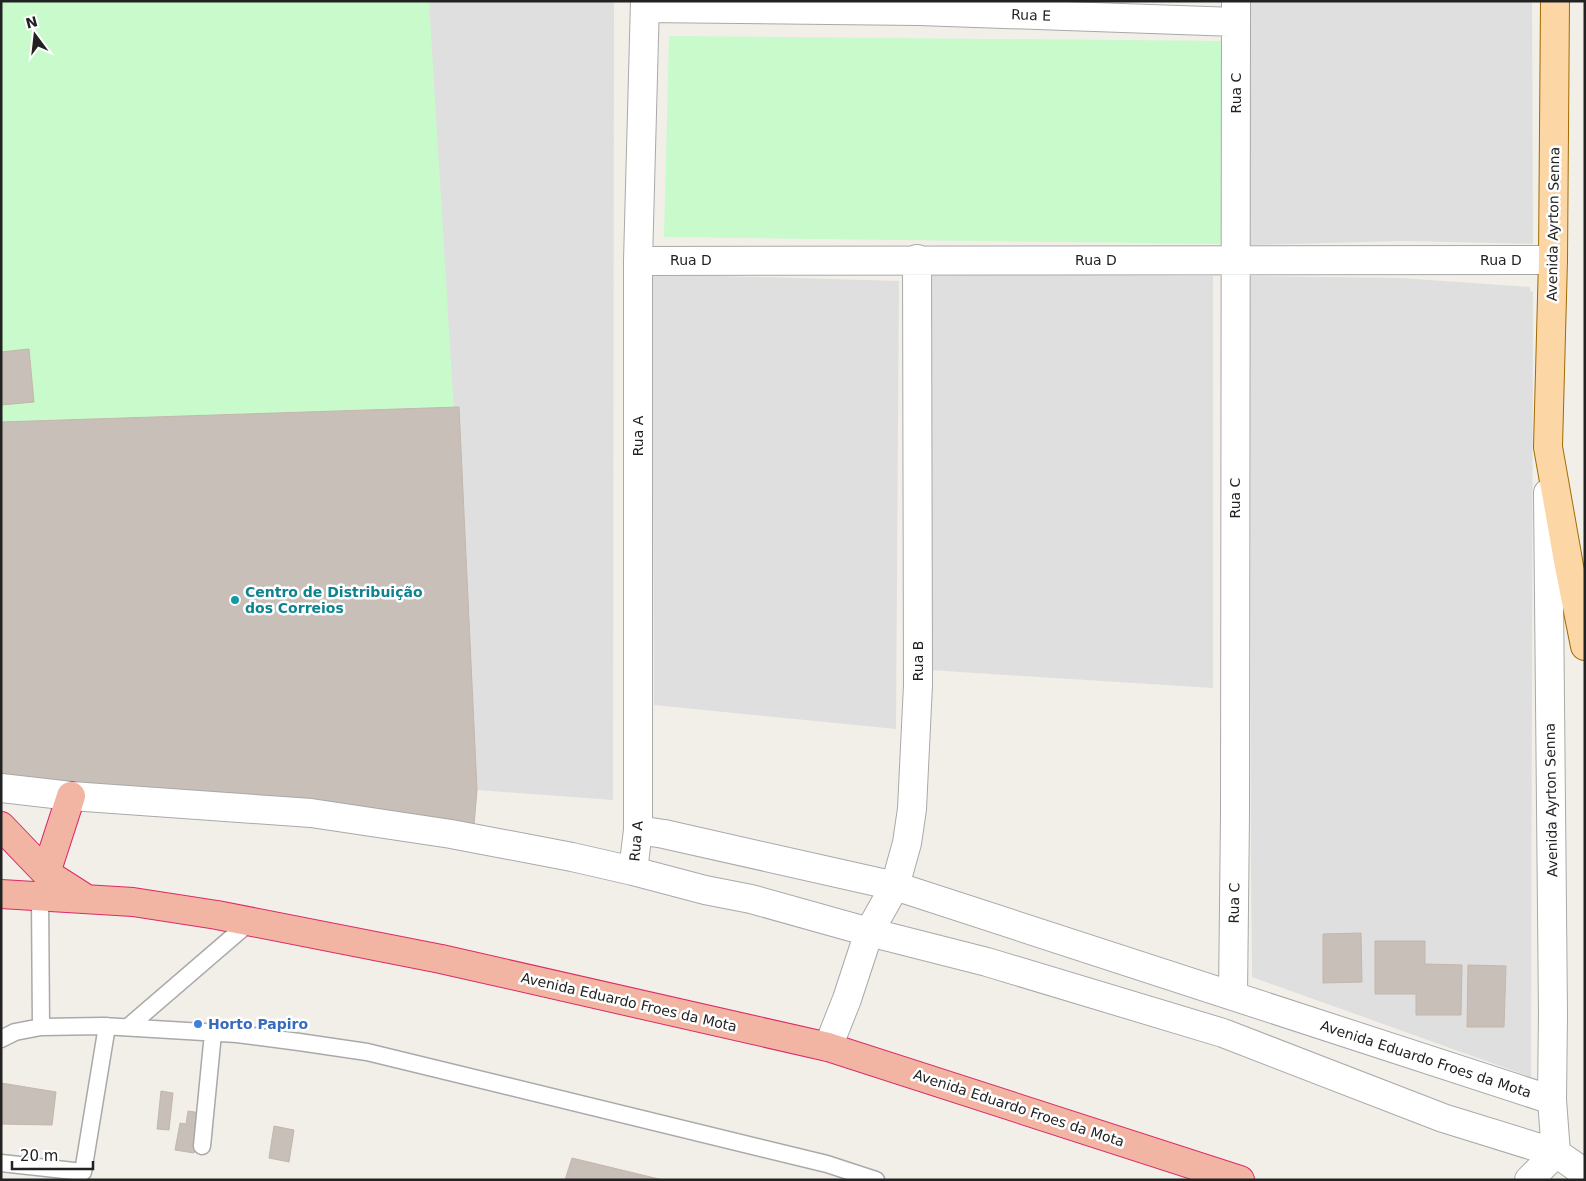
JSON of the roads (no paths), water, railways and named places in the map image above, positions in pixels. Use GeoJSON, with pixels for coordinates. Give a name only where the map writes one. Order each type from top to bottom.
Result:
{"type":"FeatureCollection","features":[{"type":"Feature","properties":{"kind":"highway"},"geometry":{"type":"LineString","coordinates":[[43,884],[71,796]]}},
{"type":"Feature","properties":{"kind":"highway"},"geometry":{"type":"LineString","coordinates":[[1,826],[43,884]]}},
{"type":"Feature","properties":{"kind":"highway"},"geometry":{"type":"LineString","coordinates":[[1,894],[43,884]]}},
{"type":"Feature","properties":{"kind":"highway","name":"Avenida Eduardo Froes da Mota"},"geometry":{"type":"LineString","coordinates":[[43,884],[86,899],[133,902],[250,922],[441,959],[828,1047],[1240,1180]]}},
{"type":"Feature","properties":{"kind":"main road","name":"Avenida Ayrton Senna"},"geometry":{"type":"LineString","coordinates":[[1555,1],[1553,260],[1548,447],[1585,646]]}},
{"type":"Feature","properties":{"kind":"street","name":"Rua E"},"geometry":{"type":"LineString","coordinates":[[645,4],[919,6],[1236,12]]}},
{"type":"Feature","properties":{"kind":"street","name":"Rua A"},"geometry":{"type":"LineString","coordinates":[[633,871],[638,830],[638,261],[645,4]]}},
{"type":"Feature","properties":{"kind":"street","name":"Rua C"},"geometry":{"type":"LineString","coordinates":[[1233,996],[1236,12]]}},
{"type":"Feature","properties":{"kind":"street","name":"Rua D"},"geometry":{"type":"LineString","coordinates":[[638,261],[917,259],[1553,260]]}},
{"type":"Feature","properties":{"kind":"street","name":"Rua B"},"geometry":{"type":"LineString","coordinates":[[828,1047],[847,999],[869,932],[895,886],[907,843],[912,809],[918,685],[917,259]]}},
{"type":"Feature","properties":{"kind":"street","name":"Avenida Ayrton Senna"},"geometry":{"type":"LineString","coordinates":[[1548,447],[1554,1015],[1552,1100],[1556,1153]]}},
{"type":"Feature","properties":{"kind":"street"},"geometry":{"type":"LineString","coordinates":[[1,788],[71,796],[311,813],[451,834],[633,871],[705,890],[751,899],[987,962],[1223,1033],[1443,1118],[1556,1153],[1579,1169],[1585,1169]]}},
{"type":"Feature","properties":{"kind":"street","name":"Avenida Eduardo Froes da Mota"},"geometry":{"type":"LineString","coordinates":[[638,830],[664,834],[895,886],[1552,1100]]}},
{"type":"Feature","properties":{"kind":"street"},"geometry":{"type":"LineString","coordinates":[[1529,1180],[1556,1153]]}},
{"type":"Feature","properties":{"kind":"lane"},"geometry":{"type":"LineString","coordinates":[[41,1028],[43,884]]}},
{"type":"Feature","properties":{"kind":"lane"},"geometry":{"type":"LineString","coordinates":[[128,1027],[250,922]]}},
{"type":"Feature","properties":{"kind":"lane"},"geometry":{"type":"LineString","coordinates":[[1,1163],[82,1172],[107,1026]]}},
{"type":"Feature","properties":{"kind":"lane"},"geometry":{"type":"LineString","coordinates":[[1,1039],[15,1032],[41,1028],[107,1026],[214,1033],[299,1042],[367,1052],[828,1164],[876,1180]]}},
{"type":"Feature","properties":{"kind":"lane"},"geometry":{"type":"LineString","coordinates":[[202,1146],[214,1033]]}},
{"type":"Feature","properties":{"kind":"place","name":"Centro de Distribuição dos Correios"},"geometry":{"type":"Point","coordinates":[235,600]}},
{"type":"Feature","properties":{"kind":"place","name":"Horto Papiro"},"geometry":{"type":"Point","coordinates":[198,1024]}}]}
